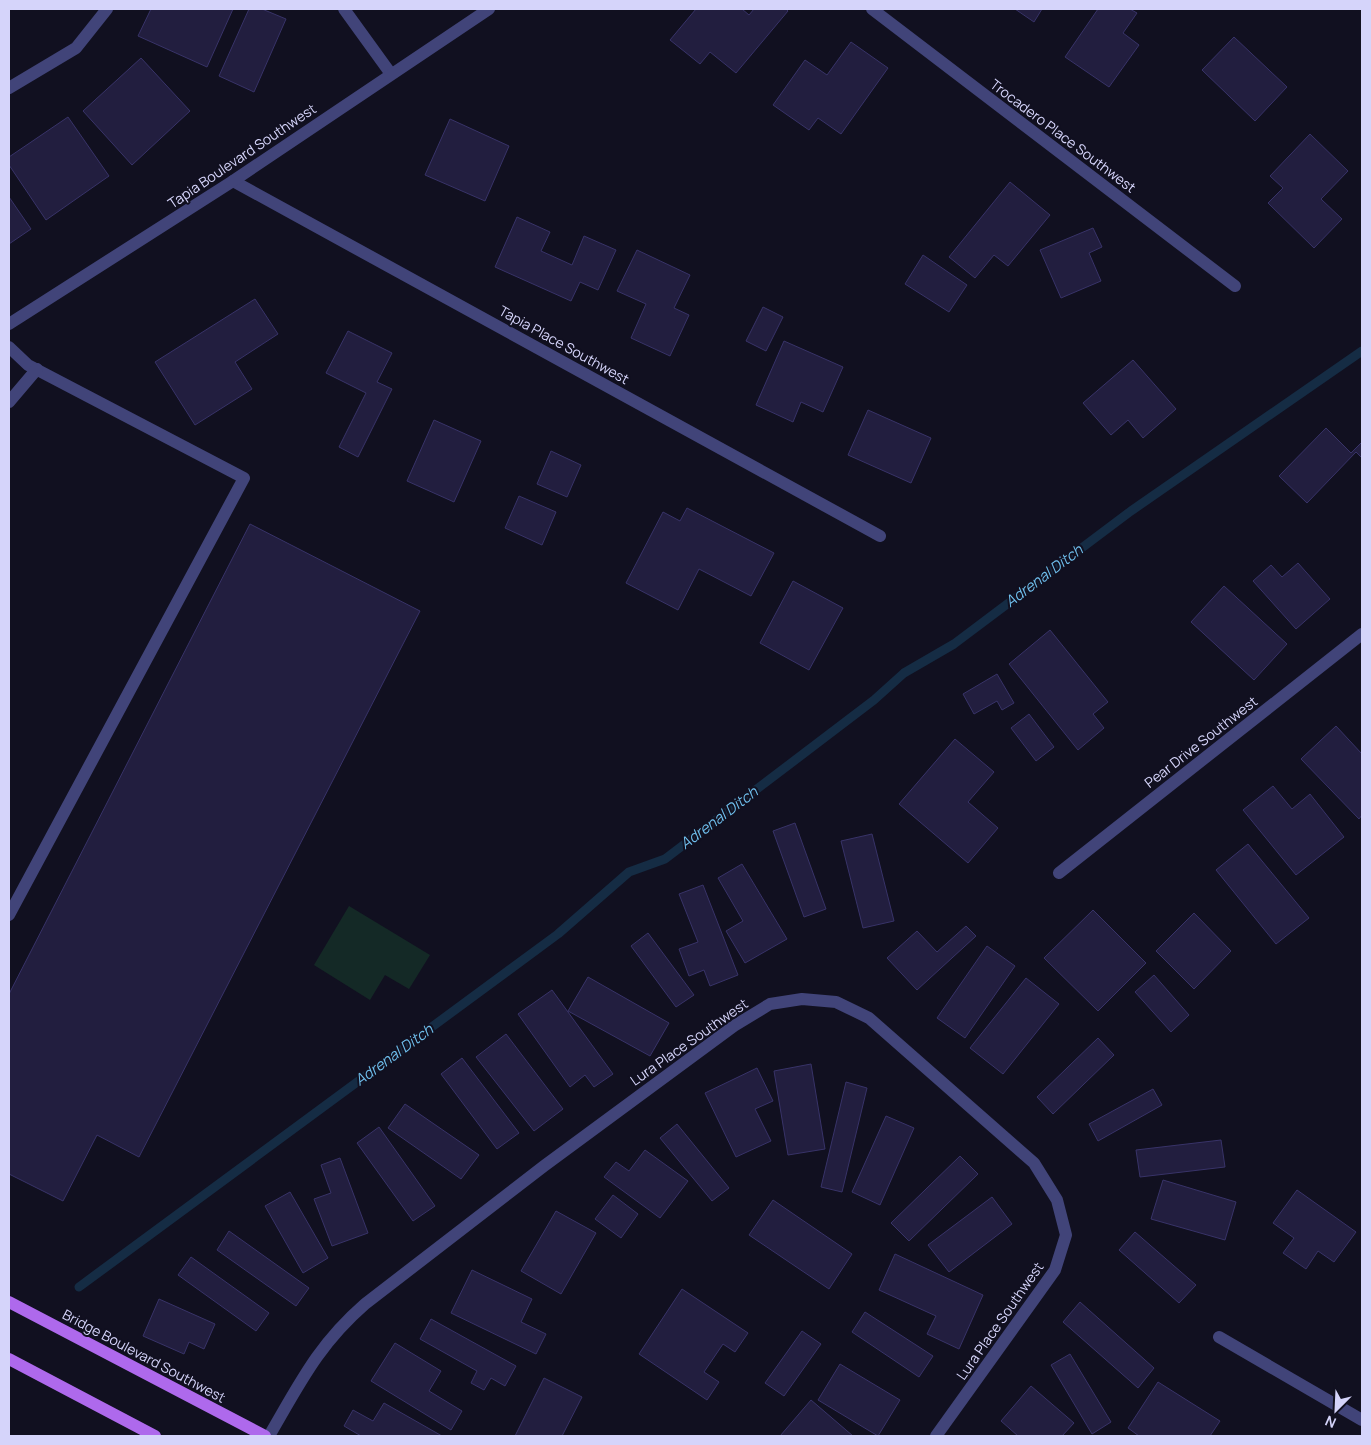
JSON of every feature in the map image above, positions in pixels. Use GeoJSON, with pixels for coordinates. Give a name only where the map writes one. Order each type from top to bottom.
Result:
{"type":"FeatureCollection","features":[{"type":"Feature","properties":{"kind":"main road","name":"Bridge Boulevard Southwest"},"geometry":{"type":"LineString","coordinates":[[9,1302],[265,1436]]}},
{"type":"Feature","properties":{"kind":"main road"},"geometry":{"type":"LineString","coordinates":[[9,1359],[155,1436]]}},
{"type":"Feature","properties":{"kind":"street"},"geometry":{"type":"LineString","coordinates":[[9,88],[76,48],[107,9]]}},
{"type":"Feature","properties":{"kind":"street"},"geometry":{"type":"LineString","coordinates":[[344,9],[391,74]]}},
{"type":"Feature","properties":{"kind":"street","name":"Tapia Boulevard Southwest"},"geometry":{"type":"LineString","coordinates":[[9,324],[234,181],[490,9]]}},
{"type":"Feature","properties":{"kind":"street","name":"Trocadero Place Southwest"},"geometry":{"type":"LineString","coordinates":[[872,9],[1235,286]]}},
{"type":"Feature","properties":{"kind":"street","name":"Tapia Place Southwest"},"geometry":{"type":"LineString","coordinates":[[234,181],[880,536]]}},
{"type":"Feature","properties":{"kind":"street"},"geometry":{"type":"LineString","coordinates":[[9,347],[28,365],[244,478],[9,915]]}},
{"type":"Feature","properties":{"kind":"street"},"geometry":{"type":"LineString","coordinates":[[9,402],[37,369]]}},
{"type":"Feature","properties":{"kind":"street","name":"Pear Drive Southwest"},"geometry":{"type":"LineString","coordinates":[[1059,874],[1362,634]]}},
{"type":"Feature","properties":{"kind":"street","name":"Lura Place Southwest"},"geometry":{"type":"LineString","coordinates":[[270,1436],[323,1346],[345,1322],[366,1304],[544,1166],[734,1026],[770,1004],[802,999],[836,1002],[869,1018],[1034,1163],[1057,1200],[1066,1235],[1055,1270],[936,1436]]}},
{"type":"Feature","properties":{"kind":"street"},"geometry":{"type":"LineString","coordinates":[[1219,1336],[1362,1420]]}},
{"type":"Feature","properties":{"kind":"green space"},"geometry":{"type":"Polygon","coordinates":[[[349,906],[430,955],[409,989],[385,975],[370,1000],[314,965],[349,906]]]}},
{"type":"Feature","properties":{"kind":"building"},"geometry":{"type":"Polygon","coordinates":[[[151,9],[233,9],[207,67],[138,36],[151,9]]]}},
{"type":"Feature","properties":{"kind":"building"},"geometry":{"type":"Polygon","coordinates":[[[249,9],[262,9],[286,19],[254,92],[219,76],[249,9]]]}},
{"type":"Feature","properties":{"kind":"building"},"geometry":{"type":"Polygon","coordinates":[[[696,9],[742,9],[749,15],[754,9],[786,9],[788,11],[736,73],[710,52],[700,64],[670,40],[696,9]]]}},
{"type":"Feature","properties":{"kind":"building"},"geometry":{"type":"Polygon","coordinates":[[[1015,9],[1042,9],[1034,22],[1015,9]]]}},
{"type":"Feature","properties":{"kind":"building"},"geometry":{"type":"Polygon","coordinates":[[[1098,9],[1130,9],[1137,13],[1123,33],[1139,45],[1109,87],[1065,57],[1098,9]]]}},
{"type":"Feature","properties":{"kind":"building"},"geometry":{"type":"Polygon","coordinates":[[[1234,37],[1287,87],[1255,121],[1202,70],[1234,37]]]}},
{"type":"Feature","properties":{"kind":"building"},"geometry":{"type":"Polygon","coordinates":[[[851,42],[888,68],[841,134],[818,118],[809,130],[773,105],[805,60],[827,75],[851,42]]]}},
{"type":"Feature","properties":{"kind":"building"},"geometry":{"type":"Polygon","coordinates":[[[141,58],[190,111],[132,165],[83,111],[141,58]]]}},
{"type":"Feature","properties":{"kind":"building"},"geometry":{"type":"Polygon","coordinates":[[[68,117],[109,176],[46,220],[9,165],[9,157],[68,117]]]}},
{"type":"Feature","properties":{"kind":"building"},"geometry":{"type":"Polygon","coordinates":[[[450,119],[509,146],[485,201],[425,175],[450,119]]]}},
{"type":"Feature","properties":{"kind":"building"},"geometry":{"type":"Polygon","coordinates":[[[1310,134],[1348,171],[1321,199],[1342,219],[1314,248],[1268,203],[1283,188],[1270,176],[1310,134]]]}},
{"type":"Feature","properties":{"kind":"building"},"geometry":{"type":"Polygon","coordinates":[[[1010,182],[1050,215],[1008,266],[994,255],[975,278],[949,257],[1010,182]]]}},
{"type":"Feature","properties":{"kind":"building"},"geometry":{"type":"Polygon","coordinates":[[[9,197],[31,229],[9,244],[9,197]]]}},
{"type":"Feature","properties":{"kind":"building"},"geometry":{"type":"Polygon","coordinates":[[[517,217],[550,232],[541,251],[572,265],[584,236],[616,250],[598,290],[580,282],[571,301],[495,267],[517,217]]]}},
{"type":"Feature","properties":{"kind":"building"},"geometry":{"type":"Polygon","coordinates":[[[1093,228],[1102,247],[1089,253],[1101,281],[1061,298],[1040,250],[1093,228]]]}},
{"type":"Feature","properties":{"kind":"building"},"geometry":{"type":"Polygon","coordinates":[[[637,250],[690,275],[674,308],[689,315],[670,356],[631,338],[646,304],[617,291],[637,250]]]}},
{"type":"Feature","properties":{"kind":"building"},"geometry":{"type":"Polygon","coordinates":[[[923,255],[967,285],[949,312],[905,284],[923,255]]]}},
{"type":"Feature","properties":{"kind":"building"},"geometry":{"type":"Polygon","coordinates":[[[255,299],[278,334],[235,362],[252,389],[195,425],[155,362],[255,299]]]}},
{"type":"Feature","properties":{"kind":"building"},"geometry":{"type":"Polygon","coordinates":[[[763,307],[783,317],[766,351],[746,341],[763,307]]]}},
{"type":"Feature","properties":{"kind":"building"},"geometry":{"type":"Polygon","coordinates":[[[348,331],[392,353],[377,382],[392,389],[358,457],[339,447],[366,393],[326,373],[348,331]]]}},
{"type":"Feature","properties":{"kind":"building"},"geometry":{"type":"Polygon","coordinates":[[[784,341],[843,367],[823,412],[801,402],[793,422],[756,405],[784,341]]]}},
{"type":"Feature","properties":{"kind":"building"},"geometry":{"type":"Polygon","coordinates":[[[1133,360],[1176,409],[1143,438],[1128,420],[1111,435],[1083,403],[1133,360]]]}},
{"type":"Feature","properties":{"kind":"building"},"geometry":{"type":"Polygon","coordinates":[[[868,410],[931,438],[911,483],[848,455],[868,410]]]}},
{"type":"Feature","properties":{"kind":"building"},"geometry":{"type":"Polygon","coordinates":[[[434,420],[481,441],[454,502],[407,481],[434,420]]]}},
{"type":"Feature","properties":{"kind":"building"},"geometry":{"type":"Polygon","coordinates":[[[1326,428],[1351,453],[1362,442],[1362,458],[1356,452],[1307,503],[1279,476],[1326,428]]]}},
{"type":"Feature","properties":{"kind":"building"},"geometry":{"type":"Polygon","coordinates":[[[551,451],[581,465],[567,497],[537,484],[551,451]]]}},
{"type":"Feature","properties":{"kind":"building"},"geometry":{"type":"Polygon","coordinates":[[[519,496],[556,512],[542,545],[505,528],[519,496]]]}},
{"type":"Feature","properties":{"kind":"building"},"geometry":{"type":"Polygon","coordinates":[[[687,508],[774,553],[751,596],[699,569],[678,610],[626,583],[663,512],[680,521],[687,508]]]}},
{"type":"Feature","properties":{"kind":"building"},"geometry":{"type":"Polygon","coordinates":[[[250,524],[420,611],[139,1157],[97,1135],[63,1201],[9,1174],[9,994],[250,524]]]}},
{"type":"Feature","properties":{"kind":"building"},"geometry":{"type":"Polygon","coordinates":[[[1298,563],[1330,599],[1296,629],[1253,581],[1271,565],[1282,577],[1298,563]]]}},
{"type":"Feature","properties":{"kind":"building"},"geometry":{"type":"Polygon","coordinates":[[[793,581],[843,608],[809,670],[760,643],[793,581]]]}},
{"type":"Feature","properties":{"kind":"building"},"geometry":{"type":"Polygon","coordinates":[[[1224,586],[1287,644],[1254,680],[1191,622],[1224,586]]]}},
{"type":"Feature","properties":{"kind":"building"},"geometry":{"type":"Polygon","coordinates":[[[1050,630],[1108,702],[1093,714],[1104,728],[1078,750],[1009,664],[1050,630]]]}},
{"type":"Feature","properties":{"kind":"building"},"geometry":{"type":"Polygon","coordinates":[[[997,674],[1014,703],[1002,710],[997,701],[974,714],[963,694],[997,674]]]}},
{"type":"Feature","properties":{"kind":"building"},"geometry":{"type":"Polygon","coordinates":[[[1029,714],[1054,747],[1036,761],[1011,728],[1029,714]]]}},
{"type":"Feature","properties":{"kind":"building"},"geometry":{"type":"Polygon","coordinates":[[[1336,726],[1362,754],[1362,815],[1359,819],[1301,759],[1336,726]]]}},
{"type":"Feature","properties":{"kind":"building"},"geometry":{"type":"Polygon","coordinates":[[[955,739],[994,772],[968,802],[998,828],[968,863],[899,804],[955,739]]]}},
{"type":"Feature","properties":{"kind":"building"},"geometry":{"type":"Polygon","coordinates":[[[1273,786],[1292,809],[1310,794],[1344,837],[1296,875],[1243,810],[1273,786]]]}},
{"type":"Feature","properties":{"kind":"building"},"geometry":{"type":"Polygon","coordinates":[[[795,823],[826,909],[804,917],[773,831],[795,823]]]}},
{"type":"Feature","properties":{"kind":"building"},"geometry":{"type":"Polygon","coordinates":[[[872,834],[894,921],[863,928],[841,841],[872,834]]]}},
{"type":"Feature","properties":{"kind":"building"},"geometry":{"type":"Polygon","coordinates":[[[1248,844],[1309,918],[1276,944],[1216,870],[1248,844]]]}},
{"type":"Feature","properties":{"kind":"building"},"geometry":{"type":"Polygon","coordinates":[[[742,864],[787,939],[745,963],[726,931],[743,921],[718,878],[742,864]]]}},
{"type":"Feature","properties":{"kind":"building"},"geometry":{"type":"Polygon","coordinates":[[[703,885],[738,975],[710,986],[704,970],[689,976],[679,949],[698,942],[679,894],[703,885]]]}},
{"type":"Feature","properties":{"kind":"building"},"geometry":{"type":"Polygon","coordinates":[[[1093,910],[1146,963],[1098,1011],[1044,958],[1093,910]]]}},
{"type":"Feature","properties":{"kind":"building"},"geometry":{"type":"Polygon","coordinates":[[[1194,913],[1231,951],[1194,989],[1156,951],[1194,913]]]}},
{"type":"Feature","properties":{"kind":"building"},"geometry":{"type":"Polygon","coordinates":[[[966,926],[976,936],[917,990],[887,958],[917,931],[937,952],[966,926]]]}},
{"type":"Feature","properties":{"kind":"building"},"geometry":{"type":"Polygon","coordinates":[[[648,933],[694,995],[676,1007],[631,946],[648,933]]]}},
{"type":"Feature","properties":{"kind":"building"},"geometry":{"type":"Polygon","coordinates":[[[987,946],[1015,966],[965,1038],[937,1018],[987,946]]]}},
{"type":"Feature","properties":{"kind":"building"},"geometry":{"type":"Polygon","coordinates":[[[1154,975],[1189,1015],[1171,1032],[1135,992],[1154,975]]]}},
{"type":"Feature","properties":{"kind":"building"},"geometry":{"type":"Polygon","coordinates":[[[588,977],[669,1023],[650,1056],[568,1011],[588,977]]]}},
{"type":"Feature","properties":{"kind":"building"},"geometry":{"type":"Polygon","coordinates":[[[1026,978],[1059,1004],[1003,1074],[970,1048],[1026,978]]]}},
{"type":"Feature","properties":{"kind":"building"},"geometry":{"type":"Polygon","coordinates":[[[552,990],[613,1074],[594,1087],[585,1075],[570,1087],[518,1014],[552,990]]]}},
{"type":"Feature","properties":{"kind":"building"},"geometry":{"type":"Polygon","coordinates":[[[506,1034],[563,1109],[534,1131],[476,1057],[506,1034]]]}},
{"type":"Feature","properties":{"kind":"building"},"geometry":{"type":"Polygon","coordinates":[[[1098,1038],[1114,1055],[1053,1114],[1037,1097],[1098,1038]]]}},
{"type":"Feature","properties":{"kind":"building"},"geometry":{"type":"Polygon","coordinates":[[[462,1058],[519,1133],[497,1149],[441,1074],[462,1058]]]}},
{"type":"Feature","properties":{"kind":"building"},"geometry":{"type":"Polygon","coordinates":[[[811,1064],[825,1149],[788,1155],[774,1071],[811,1064]]]}},
{"type":"Feature","properties":{"kind":"building"},"geometry":{"type":"Polygon","coordinates":[[[757,1068],[773,1101],[755,1109],[771,1141],[736,1157],[705,1093],[757,1068]]]}},
{"type":"Feature","properties":{"kind":"building"},"geometry":{"type":"Polygon","coordinates":[[[846,1082],[867,1088],[842,1192],[821,1187],[846,1082]]]}},
{"type":"Feature","properties":{"kind":"building"},"geometry":{"type":"Polygon","coordinates":[[[1153,1089],[1162,1105],[1098,1141],[1089,1124],[1153,1089]]]}},
{"type":"Feature","properties":{"kind":"building"},"geometry":{"type":"Polygon","coordinates":[[[405,1104],[479,1155],[461,1179],[388,1128],[405,1104]]]}},
{"type":"Feature","properties":{"kind":"building"},"geometry":{"type":"Polygon","coordinates":[[[886,1116],[914,1128],[880,1205],[852,1192],[886,1116]]]}},
{"type":"Feature","properties":{"kind":"building"},"geometry":{"type":"Polygon","coordinates":[[[677,1124],[729,1188],[712,1201],[660,1138],[677,1124]]]}},
{"type":"Feature","properties":{"kind":"building"},"geometry":{"type":"Polygon","coordinates":[[[379,1127],[435,1206],[413,1221],[357,1143],[379,1127]]]}},
{"type":"Feature","properties":{"kind":"building"},"geometry":{"type":"Polygon","coordinates":[[[1221,1140],[1225,1167],[1140,1177],[1136,1150],[1221,1140]]]}},
{"type":"Feature","properties":{"kind":"building"},"geometry":{"type":"Polygon","coordinates":[[[645,1150],[688,1181],[660,1218],[604,1177],[616,1162],[629,1171],[645,1150]]]}},
{"type":"Feature","properties":{"kind":"building"},"geometry":{"type":"Polygon","coordinates":[[[960,1156],[978,1174],[909,1241],[891,1223],[960,1156]]]}},
{"type":"Feature","properties":{"kind":"building"},"geometry":{"type":"Polygon","coordinates":[[[340,1158],[368,1233],[332,1246],[314,1199],[331,1193],[321,1165],[340,1158]]]}},
{"type":"Feature","properties":{"kind":"building"},"geometry":{"type":"Polygon","coordinates":[[[1163,1180],[1236,1202],[1225,1240],[1151,1219],[1163,1180]]]}},
{"type":"Feature","properties":{"kind":"building"},"geometry":{"type":"Polygon","coordinates":[[[1297,1190],[1356,1232],[1334,1262],[1318,1251],[1306,1269],[1283,1253],[1294,1238],[1273,1223],[1297,1190]]]}},
{"type":"Feature","properties":{"kind":"building"},"geometry":{"type":"Polygon","coordinates":[[[290,1192],[328,1258],[303,1273],[265,1206],[290,1192]]]}},
{"type":"Feature","properties":{"kind":"building"},"geometry":{"type":"Polygon","coordinates":[[[613,1195],[638,1214],[621,1238],[595,1219],[613,1195]]]}},
{"type":"Feature","properties":{"kind":"building"},"geometry":{"type":"Polygon","coordinates":[[[992,1197],[1012,1224],[949,1272],[928,1245],[992,1197]]]}},
{"type":"Feature","properties":{"kind":"building"},"geometry":{"type":"Polygon","coordinates":[[[773,1200],[852,1254],[829,1289],[749,1235],[773,1200]]]}},
{"type":"Feature","properties":{"kind":"building"},"geometry":{"type":"Polygon","coordinates":[[[556,1211],[596,1233],[561,1294],[521,1271],[556,1211]]]}},
{"type":"Feature","properties":{"kind":"building"},"geometry":{"type":"Polygon","coordinates":[[[229,1231],[309,1288],[296,1306],[217,1250],[229,1231]]]}},
{"type":"Feature","properties":{"kind":"building"},"geometry":{"type":"Polygon","coordinates":[[[1135,1232],[1196,1285],[1179,1303],[1119,1250],[1135,1232]]]}},
{"type":"Feature","properties":{"kind":"building"},"geometry":{"type":"Polygon","coordinates":[[[895,1254],[983,1295],[959,1349],[927,1334],[936,1316],[879,1290],[895,1254]]]}},
{"type":"Feature","properties":{"kind":"building"},"geometry":{"type":"Polygon","coordinates":[[[191,1257],[269,1313],[256,1331],[178,1275],[191,1257]]]}},
{"type":"Feature","properties":{"kind":"building"},"geometry":{"type":"Polygon","coordinates":[[[472,1270],[532,1299],[521,1322],[546,1334],[536,1354],[451,1313],[472,1270]]]}},
{"type":"Feature","properties":{"kind":"building"},"geometry":{"type":"Polygon","coordinates":[[[682,1289],[748,1333],[735,1352],[723,1344],[704,1372],[719,1382],[707,1400],[639,1354],[682,1289]]]}},
{"type":"Feature","properties":{"kind":"building"},"geometry":{"type":"Polygon","coordinates":[[[159,1299],[215,1324],[204,1349],[189,1342],[184,1354],[143,1336],[159,1299]]]}},
{"type":"Feature","properties":{"kind":"building"},"geometry":{"type":"Polygon","coordinates":[[[1080,1302],[1154,1368],[1138,1388],[1063,1322],[1080,1302]]]}},
{"type":"Feature","properties":{"kind":"building"},"geometry":{"type":"Polygon","coordinates":[[[865,1312],[933,1356],[919,1377],[852,1332],[865,1312]]]}},
{"type":"Feature","properties":{"kind":"building"},"geometry":{"type":"Polygon","coordinates":[[[431,1319],[516,1366],[505,1386],[491,1378],[484,1390],[471,1383],[477,1371],[420,1339],[431,1319]]]}},
{"type":"Feature","properties":{"kind":"building"},"geometry":{"type":"Polygon","coordinates":[[[802,1331],[821,1344],[784,1396],[765,1383],[802,1331]]]}},
{"type":"Feature","properties":{"kind":"building"},"geometry":{"type":"Polygon","coordinates":[[[395,1343],[441,1371],[429,1391],[462,1411],[451,1430],[371,1381],[395,1343]]]}},
{"type":"Feature","properties":{"kind":"building"},"geometry":{"type":"Polygon","coordinates":[[[1070,1354],[1111,1422],[1092,1434],[1051,1365],[1070,1354]]]}},
{"type":"Feature","properties":{"kind":"building"},"geometry":{"type":"Polygon","coordinates":[[[840,1364],[900,1400],[878,1436],[818,1400],[840,1364]]]}},
{"type":"Feature","properties":{"kind":"building"},"geometry":{"type":"Polygon","coordinates":[[[544,1378],[582,1397],[562,1436],[515,1436],[544,1378]]]}},
{"type":"Feature","properties":{"kind":"building"},"geometry":{"type":"Polygon","coordinates":[[[1158,1382],[1220,1421],[1210,1436],[1139,1436],[1128,1428],[1158,1382]]]}},
{"type":"Feature","properties":{"kind":"building"},"geometry":{"type":"Polygon","coordinates":[[[1031,1386],[1074,1423],[1062,1436],[1018,1436],[1001,1421],[1031,1386]]]}},
{"type":"Feature","properties":{"kind":"building"},"geometry":{"type":"Polygon","coordinates":[[[811,1400],[853,1436],[780,1436],[811,1400]]]}},
{"type":"Feature","properties":{"kind":"building"},"geometry":{"type":"Polygon","coordinates":[[[384,1403],[442,1436],[361,1436],[344,1426],[353,1410],[373,1421],[384,1403]]]}},
{"type":"Feature","properties":{"kind":"waterway","name":"Adrenal Ditch"},"geometry":{"type":"LineString","coordinates":[[79,1287],[558,934],[629,872],[665,859],[874,700],[904,673],[954,644],[1131,511],[1362,351]]}}]}
